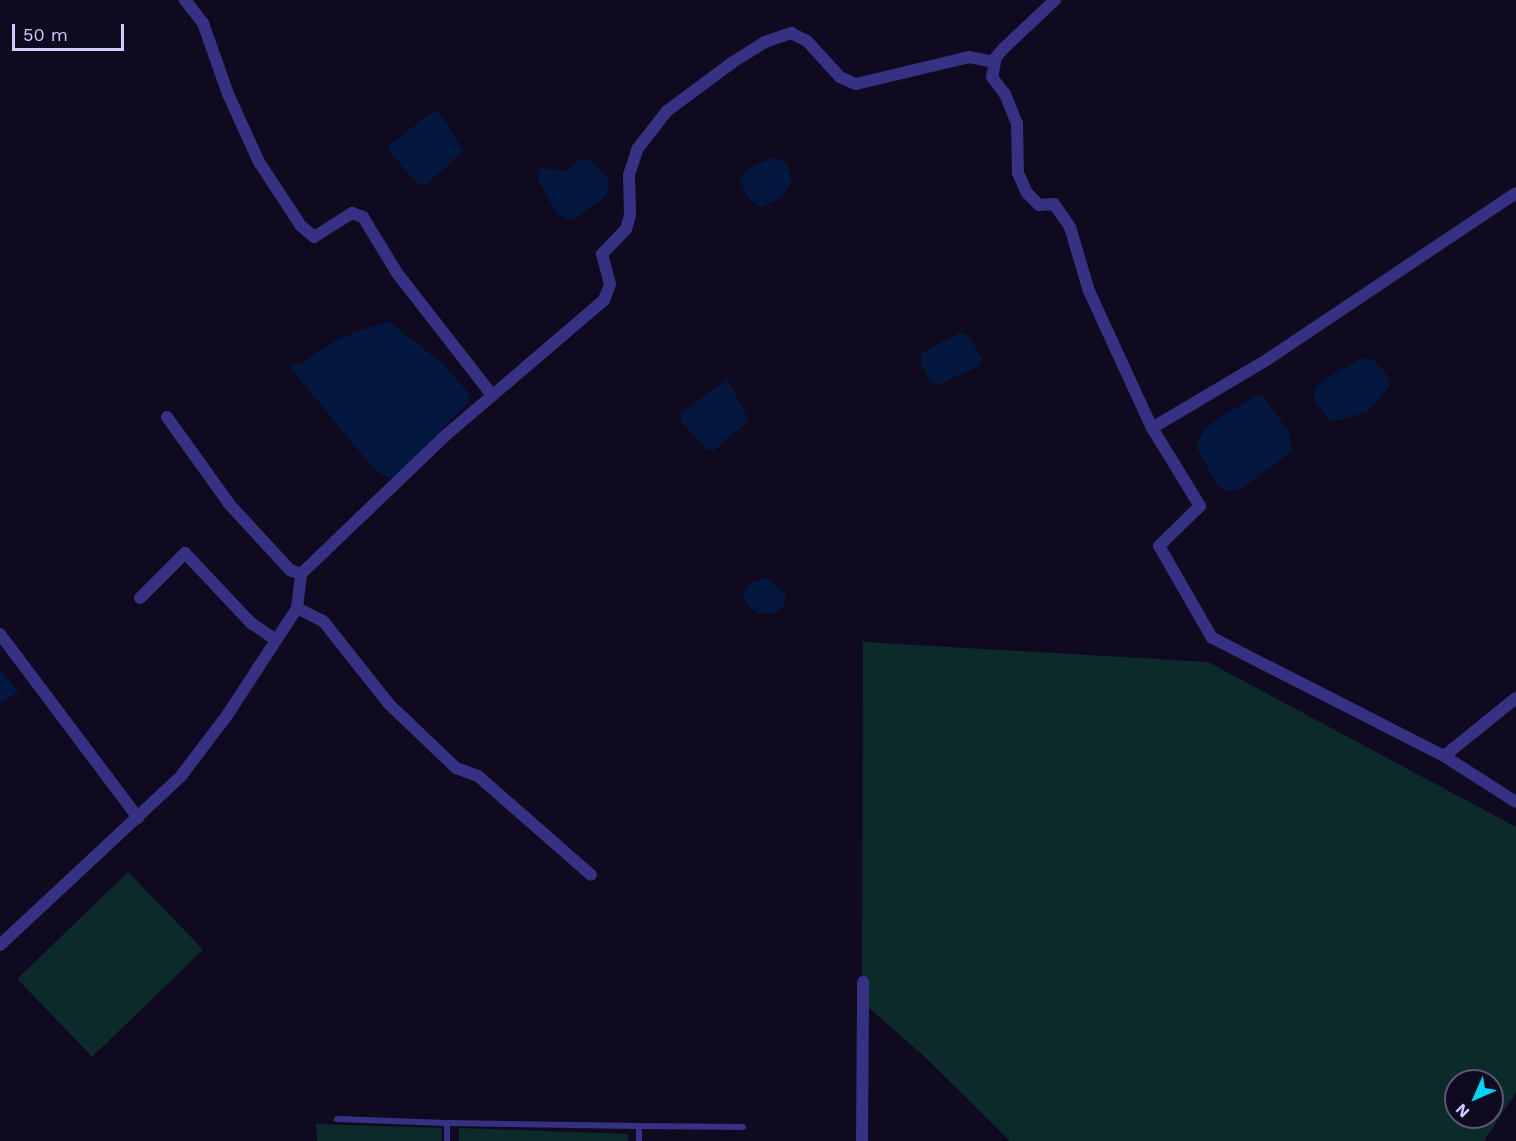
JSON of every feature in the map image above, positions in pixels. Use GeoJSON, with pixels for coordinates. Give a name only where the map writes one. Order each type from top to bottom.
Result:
{"type":"FeatureCollection","features":[{"type":"Feature","properties":{"kind":"street"},"geometry":{"type":"LineString","coordinates":[[185,0],[203,23],[228,94],[259,162],[302,226],[314,237],[352,213],[363,217],[373,227],[397,273],[492,394]]}},
{"type":"Feature","properties":{"kind":"street"},"geometry":{"type":"LineString","coordinates":[[1055,0],[1004,48],[994,62],[992,77],[1005,94],[1017,123],[1018,172],[1027,193],[1039,205],[1054,204],[1070,227],[1089,291],[1152,428],[1200,506],[1158,546],[1212,638],[1444,756],[1516,802]]}},
{"type":"Feature","properties":{"kind":"street"},"geometry":{"type":"LineString","coordinates":[[0,945],[181,776],[205,746],[297,608],[300,574],[492,394],[604,300],[610,284],[602,254],[626,229],[630,215],[629,175],[638,148],[668,111],[733,62],[765,42],[791,33],[807,41],[840,76],[856,84],[969,57],[994,62]]}},
{"type":"Feature","properties":{"kind":"street"},"geometry":{"type":"LineString","coordinates":[[1152,428],[1268,359],[1516,193]]}},
{"type":"Feature","properties":{"kind":"street"},"geometry":{"type":"LineString","coordinates":[[167,417],[230,505],[290,570],[300,574]]}},
{"type":"Feature","properties":{"kind":"street"},"geometry":{"type":"LineString","coordinates":[[140,598],[185,553],[251,623],[275,639]]}},
{"type":"Feature","properties":{"kind":"street"},"geometry":{"type":"LineString","coordinates":[[297,608],[324,622],[389,704],[456,768],[478,776],[591,875]]}},
{"type":"Feature","properties":{"kind":"street"},"geometry":{"type":"LineString","coordinates":[[0,634],[138,818]]}},
{"type":"Feature","properties":{"kind":"street"},"geometry":{"type":"LineString","coordinates":[[1444,756],[1516,698]]}},
{"type":"Feature","properties":{"kind":"street"},"geometry":{"type":"LineString","coordinates":[[862,1141],[863,982]]}},
{"type":"Feature","properties":{"kind":"lane"},"geometry":{"type":"LineString","coordinates":[[337,1119],[447,1123],[743,1127]]}},
{"type":"Feature","properties":{"kind":"lane"},"geometry":{"type":"LineString","coordinates":[[447,1123],[447,1141]]}},
{"type":"Feature","properties":{"kind":"lane"},"geometry":{"type":"LineString","coordinates":[[639,1126],[639,1141]]}},
{"type":"Feature","properties":{"kind":"green space"},"geometry":{"type":"Polygon","coordinates":[[[863,642],[1208,662],[1516,827],[1516,1092],[1504,1110],[1504,1069],[1444,1069],[1444,1129],[1492,1129],[1484,1141],[1010,1141],[926,1058],[862,1002],[863,642]]]}},
{"type":"Feature","properties":{"kind":"green space"},"geometry":{"type":"Polygon","coordinates":[[[128,872],[203,950],[92,1057],[17,979],[128,872]]]}},
{"type":"Feature","properties":{"kind":"green space"},"geometry":{"type":"Polygon","coordinates":[[[316,1124],[442,1128],[442,1141],[317,1141],[316,1124]]]}},
{"type":"Feature","properties":{"kind":"green space"},"geometry":{"type":"Polygon","coordinates":[[[459,1128],[628,1134],[628,1141],[459,1141],[459,1128]]]}},
{"type":"Feature","properties":{"kind":"water"},"geometry":{"type":"Polygon","coordinates":[[[434,111],[438,111],[464,151],[425,185],[418,185],[389,151],[389,145],[434,111]]]}},
{"type":"Feature","properties":{"kind":"water"},"geometry":{"type":"Polygon","coordinates":[[[774,157],[787,163],[792,181],[781,198],[760,208],[746,195],[739,179],[750,168],[774,157]]]}},
{"type":"Feature","properties":{"kind":"water"},"geometry":{"type":"Polygon","coordinates":[[[581,159],[588,159],[598,167],[608,179],[609,190],[603,199],[571,221],[556,213],[537,178],[541,168],[566,171],[581,159]]]}},
{"type":"Feature","properties":{"kind":"water"},"geometry":{"type":"Polygon","coordinates":[[[388,321],[441,362],[467,391],[470,401],[395,476],[388,478],[373,468],[289,366],[302,363],[340,338],[388,321]]]}},
{"type":"Feature","properties":{"kind":"water"},"geometry":{"type":"Polygon","coordinates":[[[961,332],[969,336],[982,359],[980,366],[940,384],[931,382],[920,362],[921,353],[961,332]]]}},
{"type":"Feature","properties":{"kind":"water"},"geometry":{"type":"Polygon","coordinates":[[[1363,358],[1373,360],[1386,373],[1390,387],[1367,411],[1343,420],[1331,420],[1316,404],[1313,391],[1329,376],[1363,358]]]}},
{"type":"Feature","properties":{"kind":"water"},"geometry":{"type":"Polygon","coordinates":[[[727,379],[749,420],[713,451],[706,449],[681,421],[681,413],[727,379]]]}},
{"type":"Feature","properties":{"kind":"water"},"geometry":{"type":"Polygon","coordinates":[[[1256,395],[1262,395],[1289,432],[1292,451],[1241,489],[1228,491],[1218,486],[1196,447],[1206,427],[1256,395]]]}},
{"type":"Feature","properties":{"kind":"water"},"geometry":{"type":"Polygon","coordinates":[[[767,577],[785,594],[785,604],[776,613],[759,614],[747,604],[742,593],[752,583],[767,577]]]}},
{"type":"Feature","properties":{"kind":"water"},"geometry":{"type":"Polygon","coordinates":[[[0,671],[19,691],[0,704],[0,671]]]}}]}
